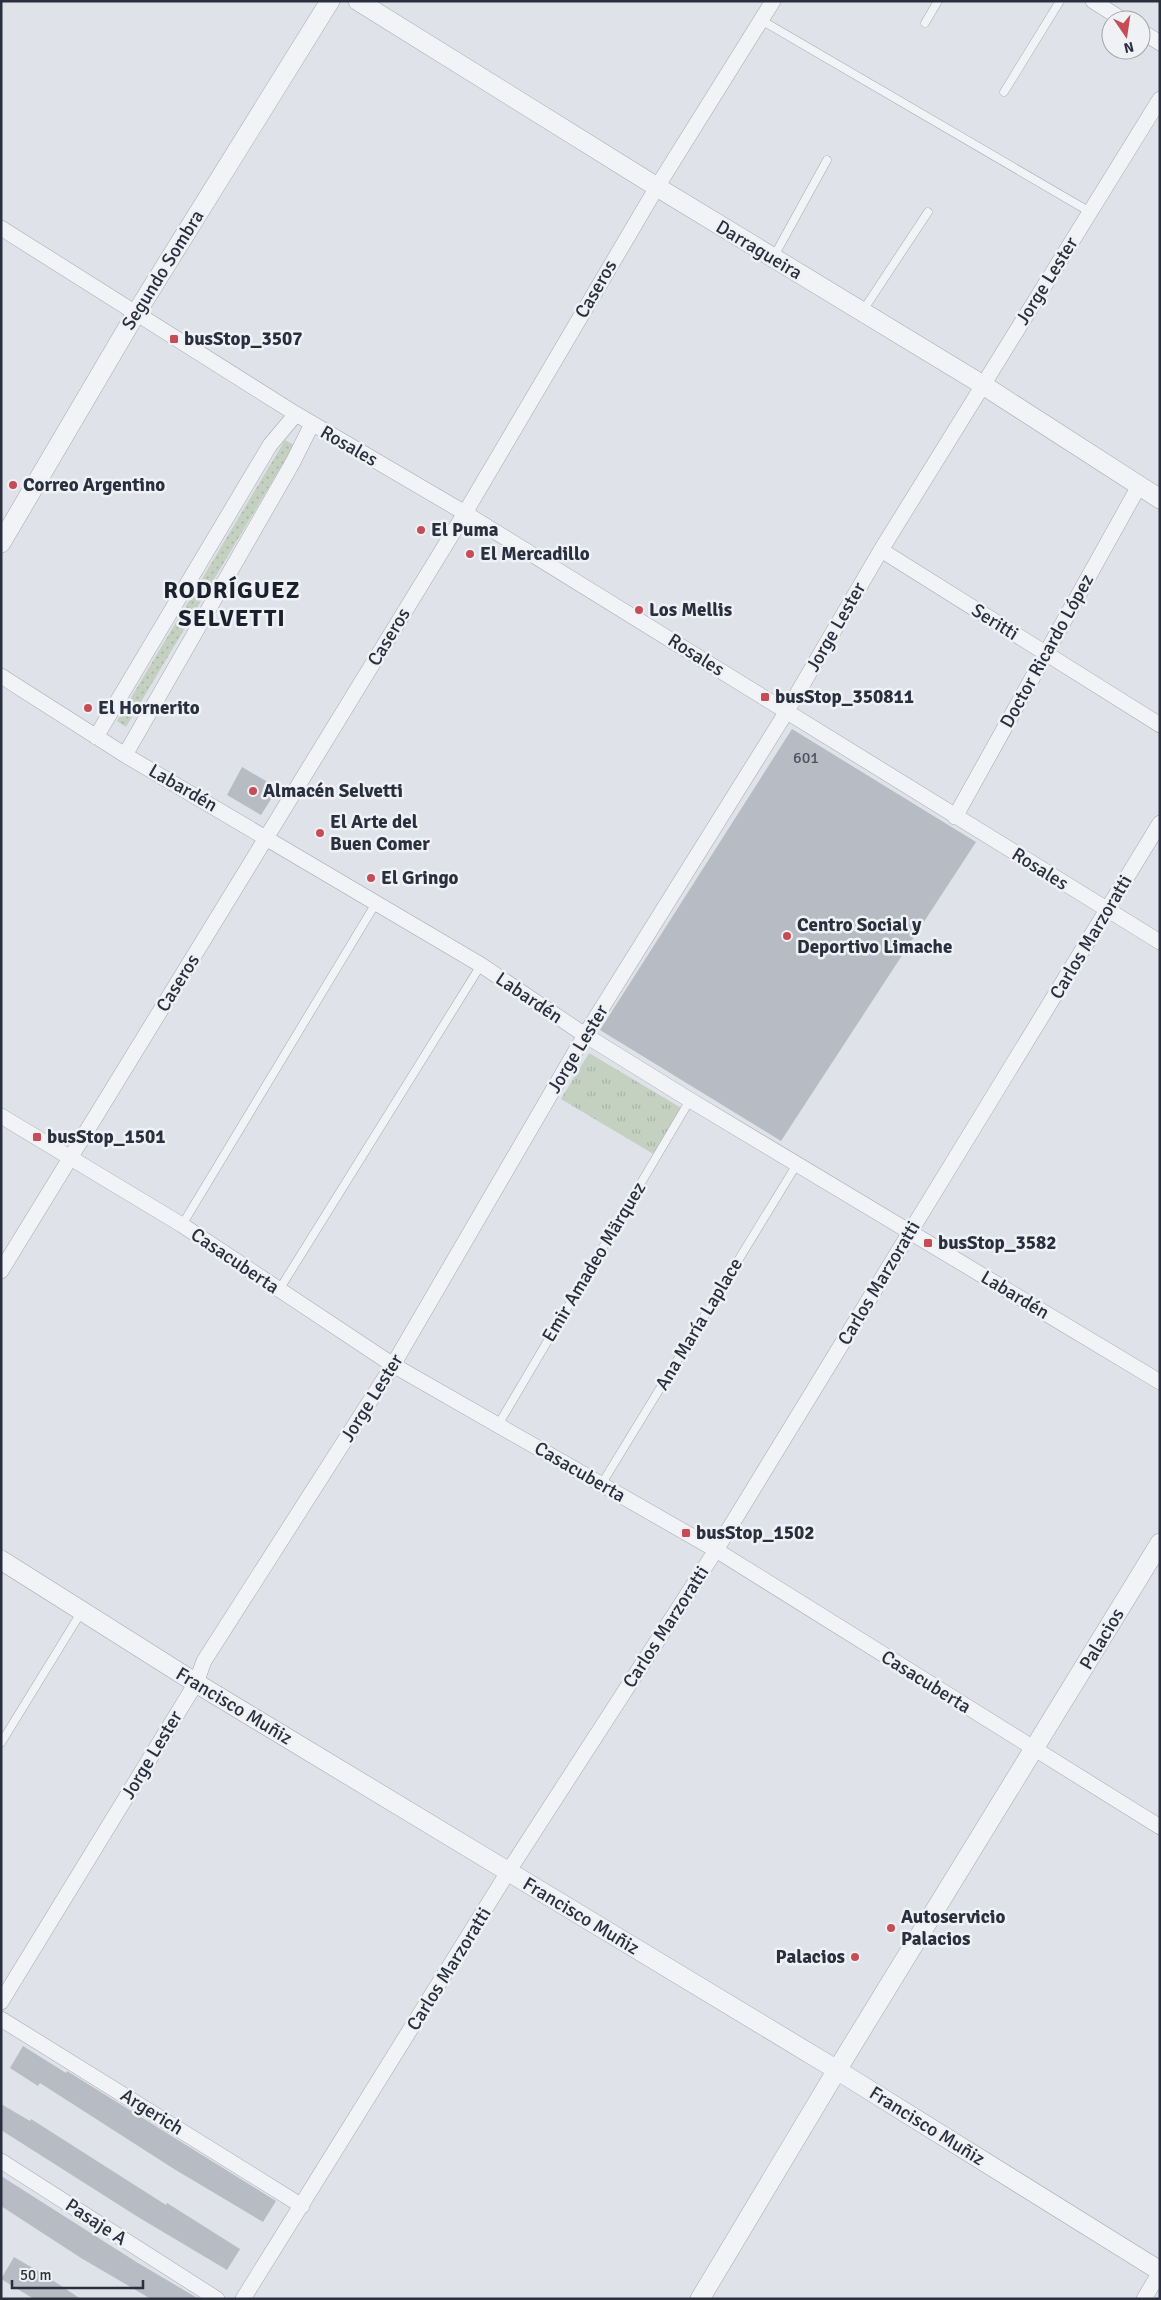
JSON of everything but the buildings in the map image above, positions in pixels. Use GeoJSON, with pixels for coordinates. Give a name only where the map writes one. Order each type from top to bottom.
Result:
{"type":"FeatureCollection","features":[{"type":"Feature","properties":{"kind":"street","name":"Segundo Sombra"},"geometry":{"type":"LineString","coordinates":[[1,543],[136,315],[330,1]]}},
{"type":"Feature","properties":{"kind":"street","name":"Darragueira"},"geometry":{"type":"LineString","coordinates":[[358,1],[657,187],[983,385],[1160,499]]}},
{"type":"Feature","properties":{"kind":"street","name":"Caseros"},"geometry":{"type":"LineString","coordinates":[[1,1271],[465,513],[657,187],[773,1]]}},
{"type":"Feature","properties":{"kind":"street"},"geometry":{"type":"LineString","coordinates":[[1093,1],[1107,10]]}},
{"type":"Feature","properties":{"kind":"street","name":"Jorge Lester"},"geometry":{"type":"LineString","coordinates":[[1,2002],[196,1683],[204,1661],[393,1365],[585,1035],[787,711],[881,550],[1160,99]]}},
{"type":"Feature","properties":{"kind":"street","name":"Rosales"},"geometry":{"type":"LineString","coordinates":[[1,228],[136,315],[312,424],[465,513],[1160,942]]}},
{"type":"Feature","properties":{"kind":"street"},"geometry":{"type":"LineString","coordinates":[[96,737],[270,445],[296,414]]}},
{"type":"Feature","properties":{"kind":"street"},"geometry":{"type":"LineString","coordinates":[[125,755],[293,462],[312,424]]}},
{"type":"Feature","properties":{"kind":"street","name":"Doctor Ricardo López"},"geometry":{"type":"LineString","coordinates":[[955,817],[1139,486]]}},
{"type":"Feature","properties":{"kind":"street","name":"Seritti"},"geometry":{"type":"LineString","coordinates":[[881,550],[1160,725]]}},
{"type":"Feature","properties":{"kind":"street","name":"Labardén"},"geometry":{"type":"LineString","coordinates":[[1,676],[125,755],[481,965],[585,1035],[690,1100],[1160,1382]]}},
{"type":"Feature","properties":{"kind":"street","name":"Carlos Marzoratti"},"geometry":{"type":"LineString","coordinates":[[243,2299],[508,1872],[716,1550],[1160,823]]}},
{"type":"Feature","properties":{"kind":"street","name":"Casacuberta"},"geometry":{"type":"LineString","coordinates":[[1,1116],[182,1225],[393,1365],[716,1550],[1034,1751],[1160,1827]]}},
{"type":"Feature","properties":{"kind":"street","name":"Palacios"},"geometry":{"type":"LineString","coordinates":[[700,2299],[837,2070],[1160,1543]]}},
{"type":"Feature","properties":{"kind":"street","name":"Francisco Muñiz"},"geometry":{"type":"LineString","coordinates":[[1,1560],[196,1683],[837,2070],[1160,2272]]}},
{"type":"Feature","properties":{"kind":"street","name":"Argerich"},"geometry":{"type":"LineString","coordinates":[[1,2019],[302,2206]]}},
{"type":"Feature","properties":{"kind":"street","name":"Pasaje A"},"geometry":{"type":"LineString","coordinates":[[1,2162],[217,2299]]}},
{"type":"Feature","properties":{"kind":"street"},"geometry":{"type":"LineString","coordinates":[[1144,2299],[1160,2272]]}},
{"type":"Feature","properties":{"kind":"lane"},"geometry":{"type":"LineString","coordinates":[[925,23],[938,1]]}},
{"type":"Feature","properties":{"kind":"lane"},"geometry":{"type":"LineString","coordinates":[[1004,92],[1060,1]]}},
{"type":"Feature","properties":{"kind":"lane"},"geometry":{"type":"LineString","coordinates":[[761,20],[1090,212]]}},
{"type":"Feature","properties":{"kind":"lane"},"geometry":{"type":"LineString","coordinates":[[773,258],[827,160]]}},
{"type":"Feature","properties":{"kind":"lane"},"geometry":{"type":"LineString","coordinates":[[862,312],[928,212]]}},
{"type":"Feature","properties":{"kind":"lane"},"geometry":{"type":"LineString","coordinates":[[182,1225],[376,903]]}},
{"type":"Feature","properties":{"kind":"lane"},"geometry":{"type":"LineString","coordinates":[[278,1290],[481,965]]}},
{"type":"Feature","properties":{"kind":"lane","name":"Emir Amadeo Märquez"},"geometry":{"type":"LineString","coordinates":[[498,1425],[690,1100]]}},
{"type":"Feature","properties":{"kind":"lane","name":"Ana María Laplace"},"geometry":{"type":"LineString","coordinates":[[602,1485],[797,1164]]}},
{"type":"Feature","properties":{"kind":"lane"},"geometry":{"type":"LineString","coordinates":[[1,1743],[82,1611]]}},
{"type":"Feature","properties":{"kind":"green space"},"geometry":{"type":"Polygon","coordinates":[[[285,440],[294,445],[126,727],[117,721],[285,440]]]}},
{"type":"Feature","properties":{"kind":"green space"},"geometry":{"type":"Polygon","coordinates":[[[589,1053],[683,1109],[655,1155],[561,1099],[589,1053]]]}},
{"type":"Feature","properties":{"kind":"place","name":"busStop_3507"},"geometry":{"type":"Point","coordinates":[174,339]}},
{"type":"Feature","properties":{"kind":"place","name":"Correo Argentino"},"geometry":{"type":"Point","coordinates":[13,485]}},
{"type":"Feature","properties":{"kind":"place","name":"El Puma"},"geometry":{"type":"Point","coordinates":[421,530]}},
{"type":"Feature","properties":{"kind":"place","name":"El Mercadillo"},"geometry":{"type":"Point","coordinates":[470,554]}},
{"type":"Feature","properties":{"kind":"place","name":"Los Mellis"},"geometry":{"type":"Point","coordinates":[639,610]}},
{"type":"Feature","properties":{"kind":"place","name":"busStop_350811"},"geometry":{"type":"Point","coordinates":[765,697]}},
{"type":"Feature","properties":{"kind":"place","name":"El Hornerito"},"geometry":{"type":"Point","coordinates":[88,708]}},
{"type":"Feature","properties":{"kind":"place","name":"Almacén Selvetti"},"geometry":{"type":"Point","coordinates":[253,791]}},
{"type":"Feature","properties":{"kind":"place","name":"El Arte del Buen Comer"},"geometry":{"type":"Point","coordinates":[320,833]}},
{"type":"Feature","properties":{"kind":"place","name":"El Gringo"},"geometry":{"type":"Point","coordinates":[371,878]}},
{"type":"Feature","properties":{"kind":"place","name":"Centro Social y Deportivo Limache"},"geometry":{"type":"Point","coordinates":[787,936]}},
{"type":"Feature","properties":{"kind":"place","name":"busStop_1501"},"geometry":{"type":"Point","coordinates":[37,1137]}},
{"type":"Feature","properties":{"kind":"place","name":"busStop_3582"},"geometry":{"type":"Point","coordinates":[928,1243]}},
{"type":"Feature","properties":{"kind":"place","name":"busStop_1502"},"geometry":{"type":"Point","coordinates":[686,1533]}},
{"type":"Feature","properties":{"kind":"place","name":"Autoservicio Palacios"},"geometry":{"type":"Point","coordinates":[891,1928]}},
{"type":"Feature","properties":{"kind":"place","name":"Palacios"},"geometry":{"type":"Point","coordinates":[855,1957]}},
{"type":"Feature","properties":{"kind":"district","name":"RODRÍGUEZ SELVETTI"},"geometry":{"type":"Point","coordinates":[232,604]}}]}
